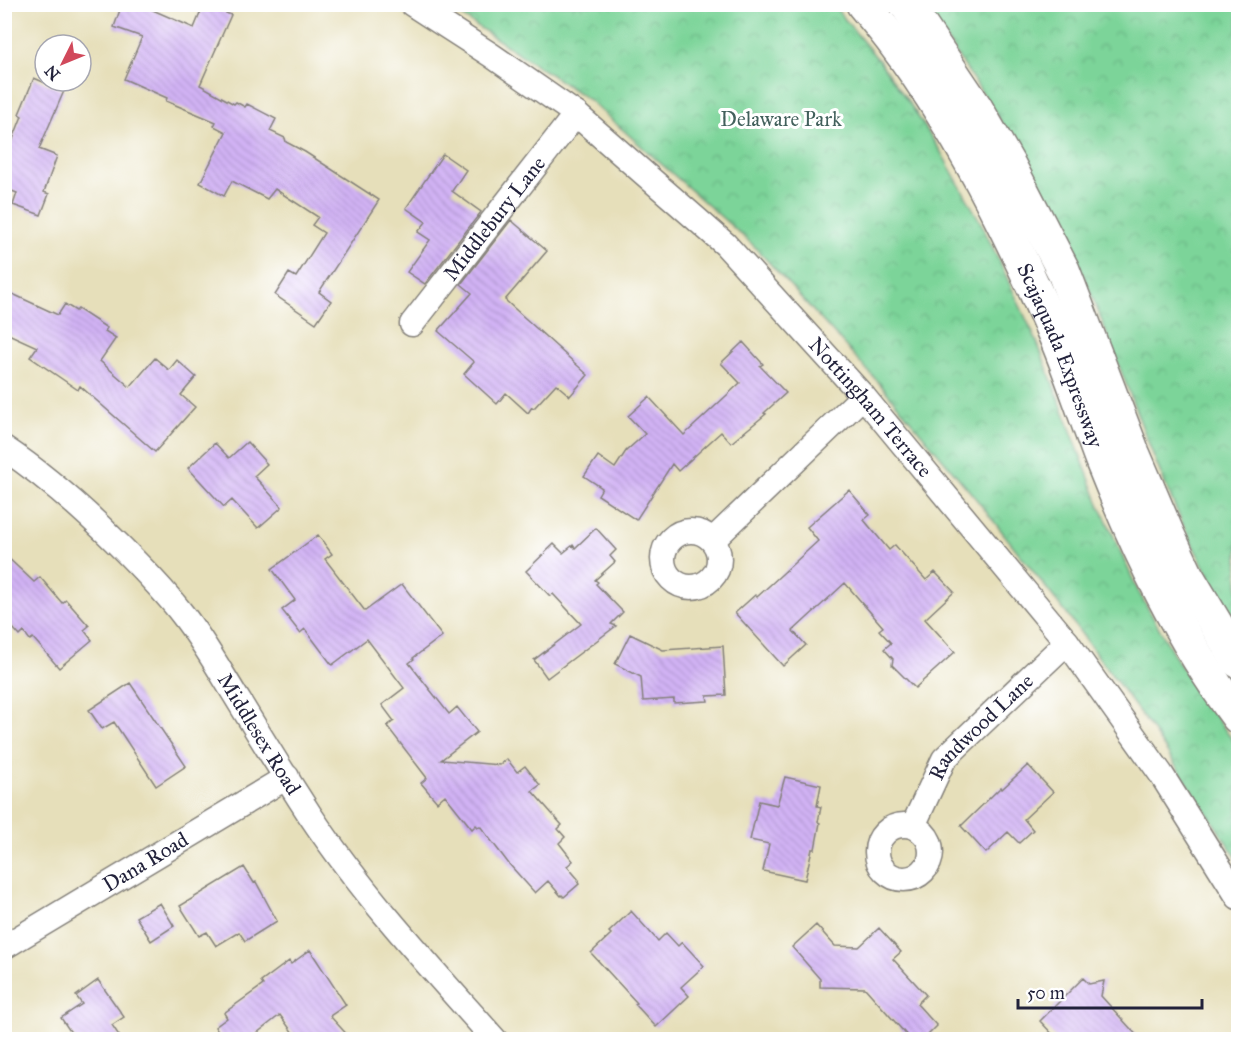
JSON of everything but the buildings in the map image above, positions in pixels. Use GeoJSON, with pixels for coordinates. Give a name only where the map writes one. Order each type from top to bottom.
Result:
{"type":"FeatureCollection","features":[{"type":"Feature","properties":{"kind":"highway","name":"Scajaquada Expressway"},"geometry":{"type":"LineString","coordinates":[[863,4],[917,76],[978,174],[1001,217],[1054,335],[1138,545],[1180,627],[1239,717]]}},
{"type":"Feature","properties":{"kind":"highway","name":"Scajaquada Expressway"},"geometry":{"type":"LineString","coordinates":[[906,4],[976,108],[1010,167],[1063,270],[1167,535],[1198,595],[1239,661]]}},
{"type":"Feature","properties":{"kind":"street","name":"Nottingham Terrace"},"geometry":{"type":"LineString","coordinates":[[412,4],[576,114],[725,244],[863,396],[1067,642],[1161,774],[1239,897]]}},
{"type":"Feature","properties":{"kind":"street","name":"Middlebury Lane"},"geometry":{"type":"LineString","coordinates":[[412,324],[576,114]]}},
{"type":"Feature","properties":{"kind":"street"},"geometry":{"type":"LineString","coordinates":[[712,540],[863,396]]}},
{"type":"Feature","properties":{"kind":"street","name":"Middlesex Road"},"geometry":{"type":"LineString","coordinates":[[4,448],[78,505],[169,597],[213,656],[238,701],[310,815],[352,875],[398,932],[495,1040]]}},
{"type":"Feature","properties":{"kind":"street","name":"Randwood Lane"},"geometry":{"type":"LineString","coordinates":[[913,826],[944,759],[1067,642]]}},
{"type":"Feature","properties":{"kind":"street","name":"Dana Road"},"geometry":{"type":"LineString","coordinates":[[4,947],[287,777]]}},
{"type":"Feature","properties":{"kind":"green space","name":"Delaware Park"},"geometry":{"type":"Polygon","coordinates":[[[445,5],[833,5],[880,62],[910,104],[939,149],[981,223],[1037,342],[1097,499],[1138,591],[1180,665],[1238,748],[1238,860],[1151,728],[1066,613],[977,500],[880,384],[753,245],[588,99],[445,5]]]}},
{"type":"Feature","properties":{"kind":"green space"},"geometry":{"type":"Polygon","coordinates":[[[923,5],[1238,5],[1238,627],[1200,559],[1172,500],[1089,288],[1058,220],[1004,126],[923,5]]]}}]}
